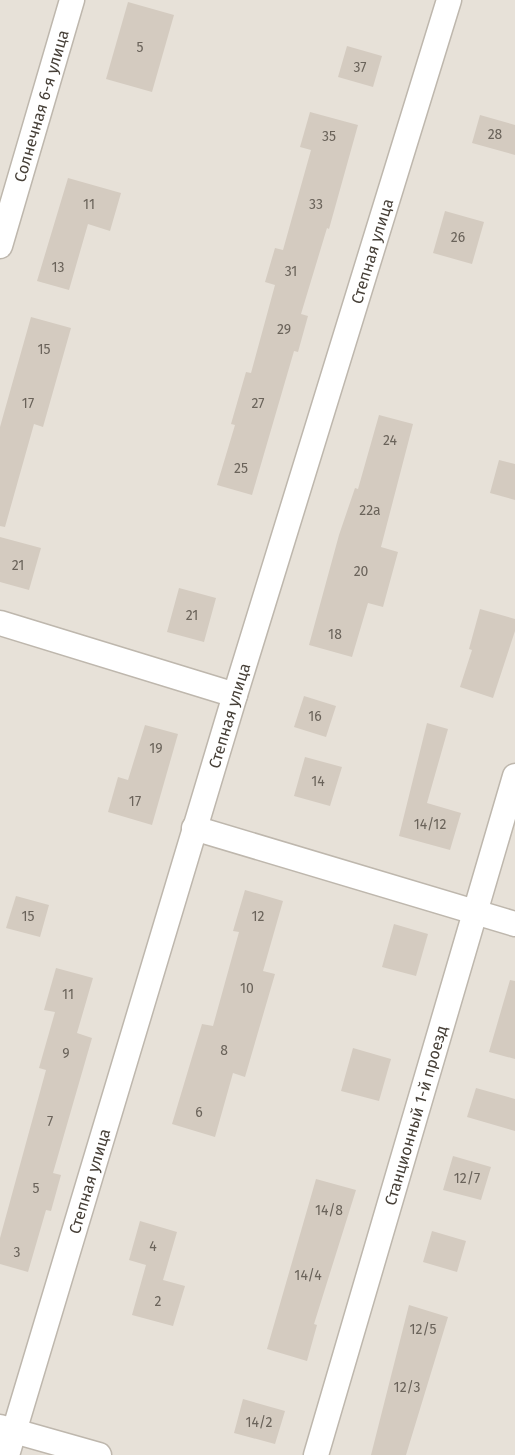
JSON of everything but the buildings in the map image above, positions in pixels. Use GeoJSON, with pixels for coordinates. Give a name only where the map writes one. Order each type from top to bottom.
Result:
{"type":"FeatureCollection","features":[{"type":"Feature","properties":{"kind":"street","name":"Солнечная 6-я улица"},"geometry":{"type":"LineString","coordinates":[[0,246],[72,0]]}},
{"type":"Feature","properties":{"kind":"street","name":"Степная улица"},"geometry":{"type":"LineString","coordinates":[[7,1455],[7,1429],[449,0]]}},
{"type":"Feature","properties":{"kind":"street"},"geometry":{"type":"LineString","coordinates":[[0,623],[235,695]]}},
{"type":"Feature","properties":{"kind":"street","name":"Станционный 1-й проезд"},"geometry":{"type":"LineString","coordinates":[[316,1455],[515,776]]}},
{"type":"Feature","properties":{"kind":"street"},"geometry":{"type":"LineString","coordinates":[[194,828],[515,924]]}},
{"type":"Feature","properties":{"kind":"street"},"geometry":{"type":"LineString","coordinates":[[7,1429],[99,1455]]}},
{"type":"Feature","properties":{"kind":"shaded area"},"geometry":{"type":"Polygon","coordinates":[[[0,0],[515,0],[515,1455],[0,1455],[0,0]]]}}]}
